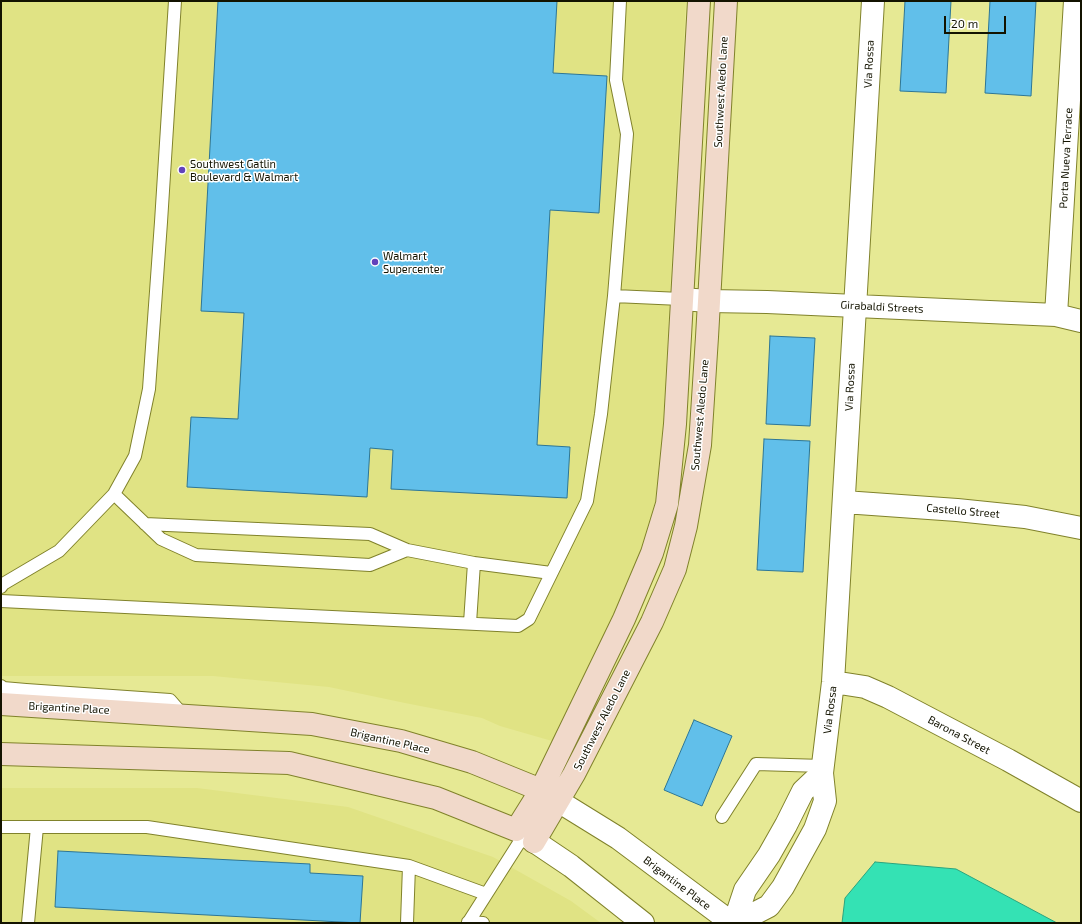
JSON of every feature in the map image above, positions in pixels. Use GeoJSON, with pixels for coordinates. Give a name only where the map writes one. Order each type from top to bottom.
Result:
{"type":"FeatureCollection","features":[{"type":"Feature","properties":{"kind":"street","name":"Southwest Aledo Lane"},"geometry":{"type":"LineString","coordinates":[[525,835],[550,796],[652,552],[667,504],[675,424],[699,1]]}},
{"type":"Feature","properties":{"kind":"street","name":"Southwest Aledo Lane"},"geometry":{"type":"LineString","coordinates":[[550,796],[574,774],[652,622],[675,569],[686,526],[700,445],[726,1]]}},
{"type":"Feature","properties":{"kind":"street","name":"Via Rossa"},"geometry":{"type":"LineString","coordinates":[[734,923],[769,906],[783,887],[815,829],[825,801],[822,769],[833,682],[873,1]]}},
{"type":"Feature","properties":{"kind":"street","name":"Porta Nueva Terrace"},"geometry":{"type":"LineString","coordinates":[[1056,315],[1075,1]]}},
{"type":"Feature","properties":{"kind":"street","name":"Girabaldi Streets"},"geometry":{"type":"LineString","coordinates":[[682,299],[1056,315],[1081,321]]}},
{"type":"Feature","properties":{"kind":"street","name":"Castello Street"},"geometry":{"type":"LineString","coordinates":[[844,502],[957,510],[1025,517],[1081,528]]}},
{"type":"Feature","properties":{"kind":"street","name":"Barona Street"},"geometry":{"type":"LineString","coordinates":[[833,682],[865,687],[888,697],[1008,760],[1081,801]]}},
{"type":"Feature","properties":{"kind":"street","name":"Brigantine Place"},"geometry":{"type":"LineString","coordinates":[[1,704],[312,724],[401,741],[472,762],[550,796],[618,838],[734,923]]}},
{"type":"Feature","properties":{"kind":"street"},"geometry":{"type":"LineString","coordinates":[[1,754],[290,763],[436,798],[525,835],[571,866],[643,923]]}},
{"type":"Feature","properties":{"kind":"street"},"geometry":{"type":"LineString","coordinates":[[734,923],[745,890],[786,825],[803,791],[822,769]]}},
{"type":"Feature","properties":{"kind":"lane"},"geometry":{"type":"LineString","coordinates":[[1,587],[3,584],[58,551],[114,494],[135,456],[149,389],[174,1]]}},
{"type":"Feature","properties":{"kind":"lane"},"geometry":{"type":"LineString","coordinates":[[1,601],[518,626],[529,619],[587,501],[601,414],[614,296],[627,134],[616,80],[620,1]]}},
{"type":"Feature","properties":{"kind":"lane"},"geometry":{"type":"LineString","coordinates":[[614,296],[682,299]]}},
{"type":"Feature","properties":{"kind":"lane"},"geometry":{"type":"LineString","coordinates":[[114,494],[160,539],[196,554],[370,565],[407,550]]}},
{"type":"Feature","properties":{"kind":"lane"},"geometry":{"type":"LineString","coordinates":[[145,524],[370,534],[407,550],[474,563],[551,573]]}},
{"type":"Feature","properties":{"kind":"lane"},"geometry":{"type":"LineString","coordinates":[[470,623],[474,563]]}},
{"type":"Feature","properties":{"kind":"lane"},"geometry":{"type":"LineString","coordinates":[[1,686],[3,688],[26,690],[170,700],[183,715]]}},
{"type":"Feature","properties":{"kind":"lane"},"geometry":{"type":"LineString","coordinates":[[722,817],[756,764],[822,769]]}},
{"type":"Feature","properties":{"kind":"lane"},"geometry":{"type":"LineString","coordinates":[[1,827],[147,827],[409,866],[486,894]]}},
{"type":"Feature","properties":{"kind":"lane"},"geometry":{"type":"LineString","coordinates":[[34,923],[28,923],[37,827]]}},
{"type":"Feature","properties":{"kind":"lane"},"geometry":{"type":"LineString","coordinates":[[483,923],[468,922],[525,835]]}},
{"type":"Feature","properties":{"kind":"lane"},"geometry":{"type":"LineString","coordinates":[[407,923],[409,866]]}},
{"type":"Feature","properties":{"kind":"shaded area"},"geometry":{"type":"Polygon","coordinates":[[[1,1],[686,1],[663,423],[655,502],[641,549],[613,615],[552,741],[500,726],[482,718],[329,687],[213,676],[1,676],[1,1]]]}},
{"type":"Feature","properties":{"kind":"shaded area"},"geometry":{"type":"Polygon","coordinates":[[[1,788],[197,788],[348,807],[493,857],[571,901],[601,923],[1,923],[1,788]]]}},
{"type":"Feature","properties":{"kind":"shaded area"},"geometry":{"type":"Polygon","coordinates":[[[875,862],[956,869],[1057,923],[842,923],[845,898],[875,862]]]}},
{"type":"Feature","properties":{"kind":"building","name":"Walmart Supercenter"},"geometry":{"type":"Polygon","coordinates":[[[218,1],[557,1],[553,73],[607,76],[599,213],[550,210],[537,445],[570,447],[567,498],[391,489],[393,450],[370,448],[367,497],[187,487],[191,417],[238,419],[244,313],[201,311],[218,1]]]}},
{"type":"Feature","properties":{"kind":"building"},"geometry":{"type":"Polygon","coordinates":[[[905,1],[951,1],[946,93],[900,91],[905,1]]]}},
{"type":"Feature","properties":{"kind":"building"},"geometry":{"type":"Polygon","coordinates":[[[990,1],[1036,1],[1031,96],[985,93],[990,1]]]}},
{"type":"Feature","properties":{"kind":"building"},"geometry":{"type":"Polygon","coordinates":[[[770,336],[815,338],[810,426],[766,424],[770,336]]]}},
{"type":"Feature","properties":{"kind":"building"},"geometry":{"type":"Polygon","coordinates":[[[764,439],[810,441],[803,572],[757,570],[764,439]]]}},
{"type":"Feature","properties":{"kind":"building"},"geometry":{"type":"Polygon","coordinates":[[[694,720],[732,736],[702,806],[664,790],[694,720]]]}},
{"type":"Feature","properties":{"kind":"building"},"geometry":{"type":"Polygon","coordinates":[[[58,851],[310,864],[310,873],[363,876],[360,923],[55,907],[58,851]]]}},
{"type":"Feature","properties":{"kind":"place","name":"Southwest Gatlin Boulevard & Walmart"},"geometry":{"type":"Point","coordinates":[182,170]}},
{"type":"Feature","properties":{"kind":"place","name":"Walmart Supercenter"},"geometry":{"type":"Point","coordinates":[375,262]}}]}
